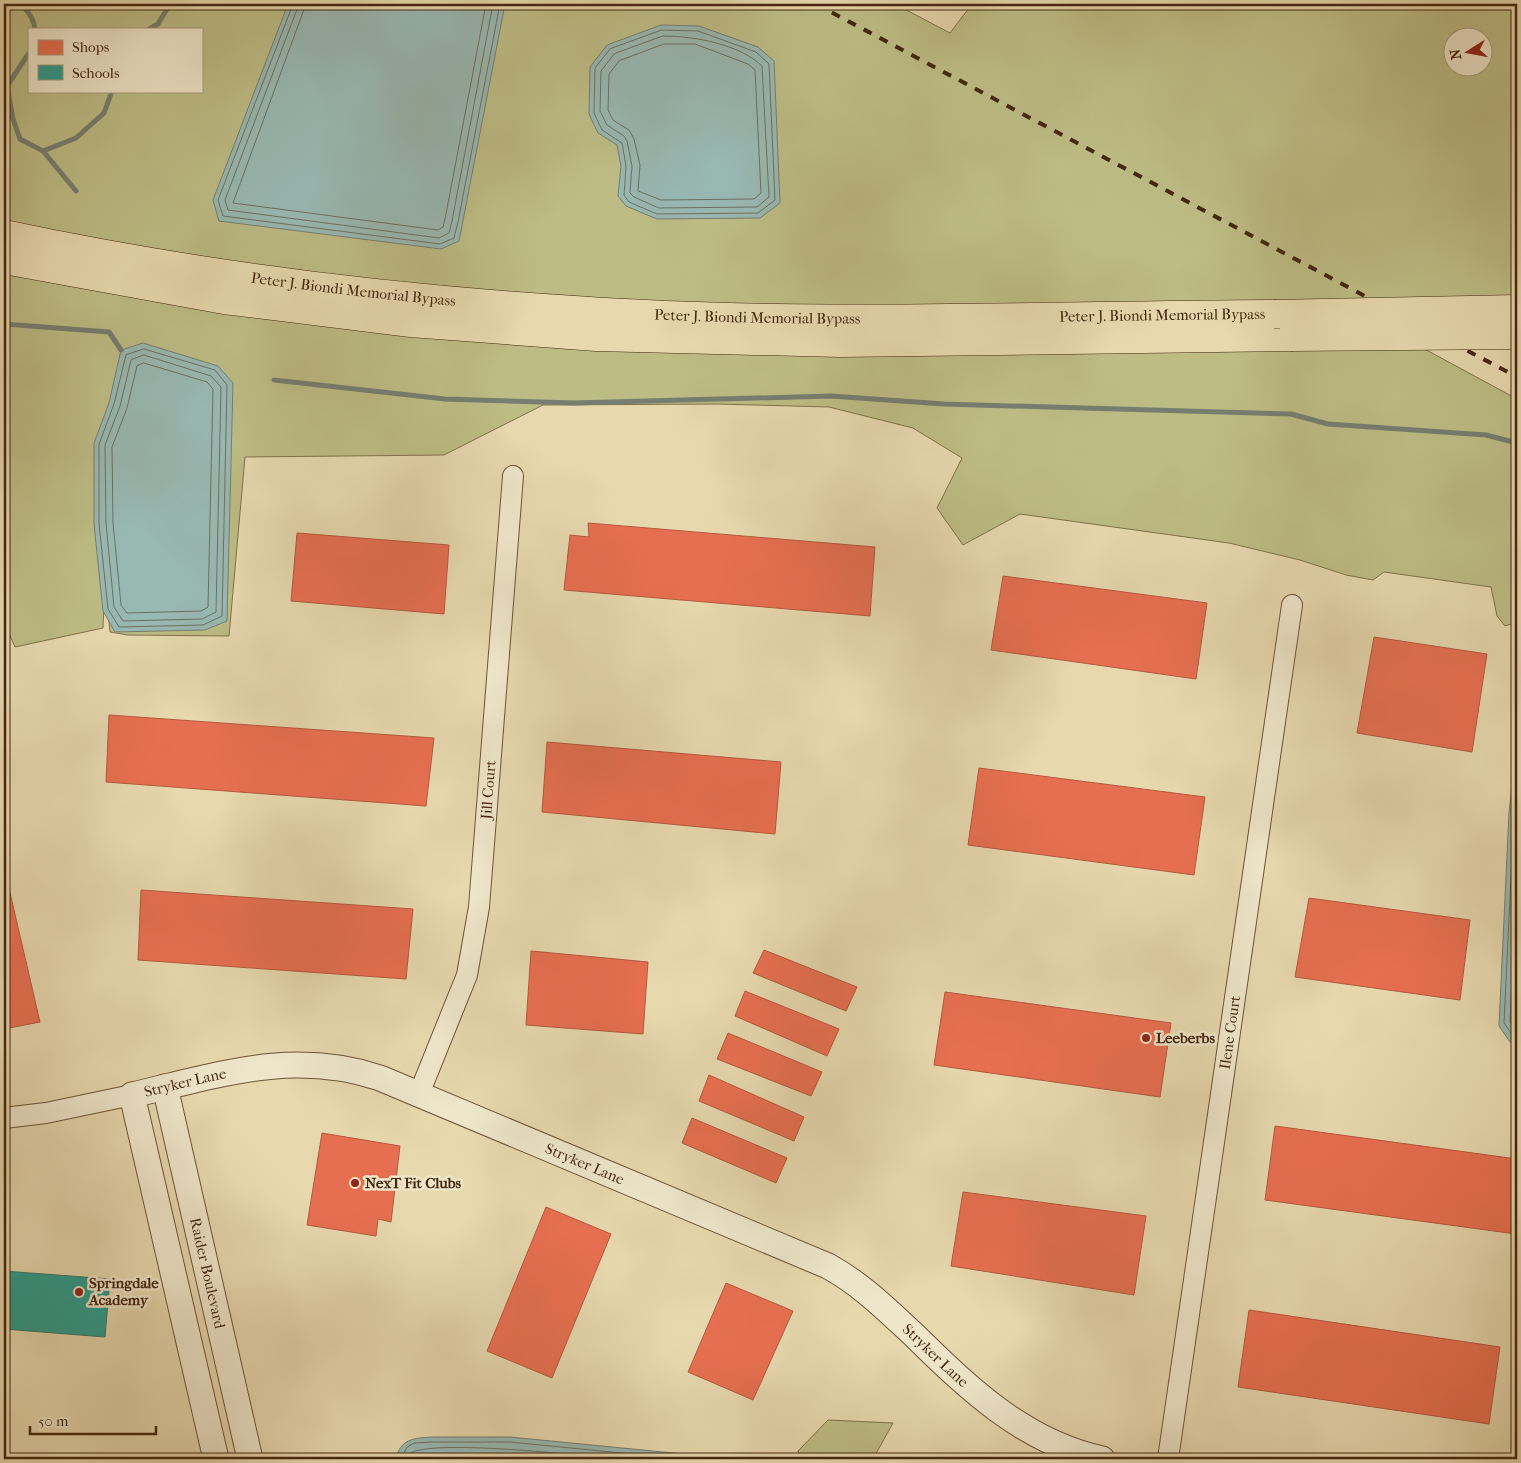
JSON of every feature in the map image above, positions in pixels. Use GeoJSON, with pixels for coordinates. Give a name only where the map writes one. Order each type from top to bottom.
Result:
{"type":"FeatureCollection","features":[{"type":"Feature","properties":{"kind":"highway","name":"Peter J. Biondi Memorial Bypass"},"geometry":{"type":"LineString","coordinates":[[4,234],[217,273],[312,286],[577,311],[892,318],[1274,314],[1517,309]]}},
{"type":"Feature","properties":{"kind":"highway","name":"Peter J. Biondi Memorial Bypass"},"geometry":{"type":"LineString","coordinates":[[4,260],[224,300],[411,323],[596,337],[849,342],[1517,335]]}},
{"type":"Feature","properties":{"kind":"street","name":"Jill Court"},"geometry":{"type":"LineString","coordinates":[[420,1094],[467,975],[474,943],[480,898],[513,476]]}},
{"type":"Feature","properties":{"kind":"street","name":"Ilene Court"},"geometry":{"type":"LineString","coordinates":[[1168,1459],[1292,605]]}},
{"type":"Feature","properties":{"kind":"street","name":"Stryker Lane"},"geometry":{"type":"LineString","coordinates":[[4,1118],[46,1113],[230,1072],[301,1063],[333,1065],[362,1072],[420,1094],[828,1266],[875,1298],[974,1393],[1000,1413],[1032,1433],[1102,1459]]}},
{"type":"Feature","properties":{"kind":"street","name":"Raider Boulevard"},"geometry":{"type":"LineString","coordinates":[[165,1087],[250,1459]]}},
{"type":"Feature","properties":{"kind":"street"},"geometry":{"type":"LineString","coordinates":[[132,1095],[216,1459]]}},
{"type":"Feature","properties":{"kind":"shaded area"},"geometry":{"type":"Polygon","coordinates":[[[4,4],[895,4],[950,33],[972,4],[1517,4],[1517,297],[1334,300],[1517,399],[1517,622],[1505,626],[1497,616],[1491,587],[1384,572],[1373,580],[1346,575],[1300,560],[1229,543],[1020,514],[963,545],[937,508],[962,458],[913,428],[829,407],[717,404],[543,405],[444,455],[245,457],[229,636],[128,635],[110,632],[105,581],[103,628],[15,647],[4,622],[4,4]]]}},
{"type":"Feature","properties":{"kind":"shaded area"},"geometry":{"type":"Polygon","coordinates":[[[828,1420],[893,1423],[873,1459],[802,1459],[798,1451],[828,1420]]]}},
{"type":"Feature","properties":{"kind":"water"},"geometry":{"type":"Polygon","coordinates":[[[288,4],[505,4],[459,241],[441,249],[219,221],[213,200],[288,4]]]}},
{"type":"Feature","properties":{"kind":"water"},"geometry":{"type":"Polygon","coordinates":[[[661,25],[699,26],[758,47],[774,61],[780,203],[760,218],[657,219],[626,206],[618,196],[621,166],[617,145],[598,133],[589,114],[590,67],[607,45],[661,25]]]}},
{"type":"Feature","properties":{"kind":"water"},"geometry":{"type":"Polygon","coordinates":[[[143,343],[218,366],[233,383],[227,621],[205,630],[115,632],[103,611],[94,524],[94,443],[109,403],[121,350],[143,343]]]}},
{"type":"Feature","properties":{"kind":"water"},"geometry":{"type":"Polygon","coordinates":[[[1517,736],[1517,1047],[1510,1042],[1499,1026],[1509,813],[1517,736]]]}},
{"type":"Feature","properties":{"kind":"water"},"geometry":{"type":"Polygon","coordinates":[[[432,1437],[510,1437],[734,1459],[396,1459],[398,1452],[404,1444],[414,1439],[432,1437]]]}},
{"type":"Feature","properties":{"kind":"building: Shops"},"geometry":{"type":"Polygon","coordinates":[[[588,523],[875,547],[870,616],[564,590],[570,535],[589,537],[588,523]]]}},
{"type":"Feature","properties":{"kind":"building: Shops"},"geometry":{"type":"Polygon","coordinates":[[[297,533],[449,545],[444,614],[291,601],[297,533]]]}},
{"type":"Feature","properties":{"kind":"building: Shops"},"geometry":{"type":"Polygon","coordinates":[[[1003,576],[1207,603],[1196,679],[991,650],[1003,576]]]}},
{"type":"Feature","properties":{"kind":"building: Shops"},"geometry":{"type":"Polygon","coordinates":[[[1374,637],[1487,654],[1472,752],[1357,733],[1374,637]]]}},
{"type":"Feature","properties":{"kind":"building: Shops"},"geometry":{"type":"Polygon","coordinates":[[[109,715],[434,738],[426,806],[106,782],[109,715]]]}},
{"type":"Feature","properties":{"kind":"building: Shops"},"geometry":{"type":"Polygon","coordinates":[[[547,742],[781,762],[775,834],[542,812],[547,742]]]}},
{"type":"Feature","properties":{"kind":"building: Shops"},"geometry":{"type":"Polygon","coordinates":[[[979,768],[1205,797],[1194,875],[968,845],[979,768]]]}},
{"type":"Feature","properties":{"kind":"building: Shops"},"geometry":{"type":"Polygon","coordinates":[[[4,867],[40,1022],[4,1029],[4,867]]]}},
{"type":"Feature","properties":{"kind":"building: Shops"},"geometry":{"type":"Polygon","coordinates":[[[141,890],[413,909],[406,979],[138,960],[141,890]]]}},
{"type":"Feature","properties":{"kind":"building: Shops"},"geometry":{"type":"Polygon","coordinates":[[[1309,898],[1470,920],[1460,1000],[1295,977],[1309,898]]]}},
{"type":"Feature","properties":{"kind":"building: Shops"},"geometry":{"type":"Polygon","coordinates":[[[764,950],[857,987],[846,1011],[753,973],[764,950]]]}},
{"type":"Feature","properties":{"kind":"building: Shops"},"geometry":{"type":"Polygon","coordinates":[[[531,951],[648,962],[643,1034],[526,1025],[531,951]]]}},
{"type":"Feature","properties":{"kind":"building: Shops"},"geometry":{"type":"Polygon","coordinates":[[[745,991],[839,1029],[827,1056],[735,1016],[745,991]]]}},
{"type":"Feature","properties":{"kind":"building: Shops"},"geometry":{"type":"Polygon","coordinates":[[[945,992],[1171,1023],[1160,1097],[934,1065],[945,992]]]}},
{"type":"Feature","properties":{"kind":"building: Shops"},"geometry":{"type":"Polygon","coordinates":[[[728,1033],[822,1072],[811,1096],[717,1059],[728,1033]]]}},
{"type":"Feature","properties":{"kind":"building: Shops"},"geometry":{"type":"Polygon","coordinates":[[[709,1075],[804,1117],[794,1141],[699,1101],[709,1075]]]}},
{"type":"Feature","properties":{"kind":"building: Shops"},"geometry":{"type":"Polygon","coordinates":[[[692,1118],[787,1158],[776,1183],[682,1143],[692,1118]]]}},
{"type":"Feature","properties":{"kind":"building: Shops"},"geometry":{"type":"Polygon","coordinates":[[[1275,1126],[1517,1159],[1516,1234],[1265,1200],[1275,1126]]]}},
{"type":"Feature","properties":{"kind":"building: Shops","name":"NexT Fit Clubs"},"geometry":{"type":"Polygon","coordinates":[[[322,1133],[400,1146],[391,1222],[378,1219],[376,1236],[307,1225],[322,1133]]]}},
{"type":"Feature","properties":{"kind":"building: Shops"},"geometry":{"type":"Polygon","coordinates":[[[963,1192],[1146,1216],[1134,1295],[951,1266],[963,1192]]]}},
{"type":"Feature","properties":{"kind":"building: Shops"},"geometry":{"type":"Polygon","coordinates":[[[546,1207],[611,1234],[552,1378],[487,1351],[546,1207]]]}},
{"type":"Feature","properties":{"kind":"building: Shops"},"geometry":{"type":"Polygon","coordinates":[[[726,1283],[793,1311],[753,1400],[688,1372],[726,1283]]]}},
{"type":"Feature","properties":{"kind":"building: Shops"},"geometry":{"type":"Polygon","coordinates":[[[1249,1310],[1500,1347],[1489,1424],[1238,1387],[1249,1310]]]}},
{"type":"Feature","properties":{"kind":"building: Schools"},"geometry":{"type":"Polygon","coordinates":[[[4,1271],[110,1279],[105,1337],[4,1329],[4,1271]]]}},
{"type":"Feature","properties":{"kind":"waterway"},"geometry":{"type":"LineString","coordinates":[[19,4],[30,15],[35,28]]}},
{"type":"Feature","properties":{"kind":"waterway"},"geometry":{"type":"LineString","coordinates":[[151,28],[158,24],[170,4]]}},
{"type":"Feature","properties":{"kind":"waterway"},"geometry":{"type":"LineString","coordinates":[[28,54],[7,86],[13,119],[20,139],[43,151],[76,138],[104,113],[112,92]]}},
{"type":"Feature","properties":{"kind":"waterway"},"geometry":{"type":"LineString","coordinates":[[43,151],[76,191]]}},
{"type":"Feature","properties":{"kind":"waterway"},"geometry":{"type":"LineString","coordinates":[[4,324],[109,332],[121,350]]}},
{"type":"Feature","properties":{"kind":"waterway"},"geometry":{"type":"LineString","coordinates":[[274,380],[445,399],[574,403],[831,396],[944,404],[1291,414],[1328,424],[1486,435],[1517,443]]}},
{"type":"Feature","properties":{"kind":"railway"},"geometry":{"type":"LineString","coordinates":[[816,4],[1517,377]]}},
{"type":"Feature","properties":{"kind":"place","name":"Leeberbs"},"geometry":{"type":"Point","coordinates":[1146,1038]}},
{"type":"Feature","properties":{"kind":"place","name":"NexT Fit Clubs"},"geometry":{"type":"Point","coordinates":[355,1183]}},
{"type":"Feature","properties":{"kind":"place","name":"Springdale Academy"},"geometry":{"type":"Point","coordinates":[79,1292]}}]}
